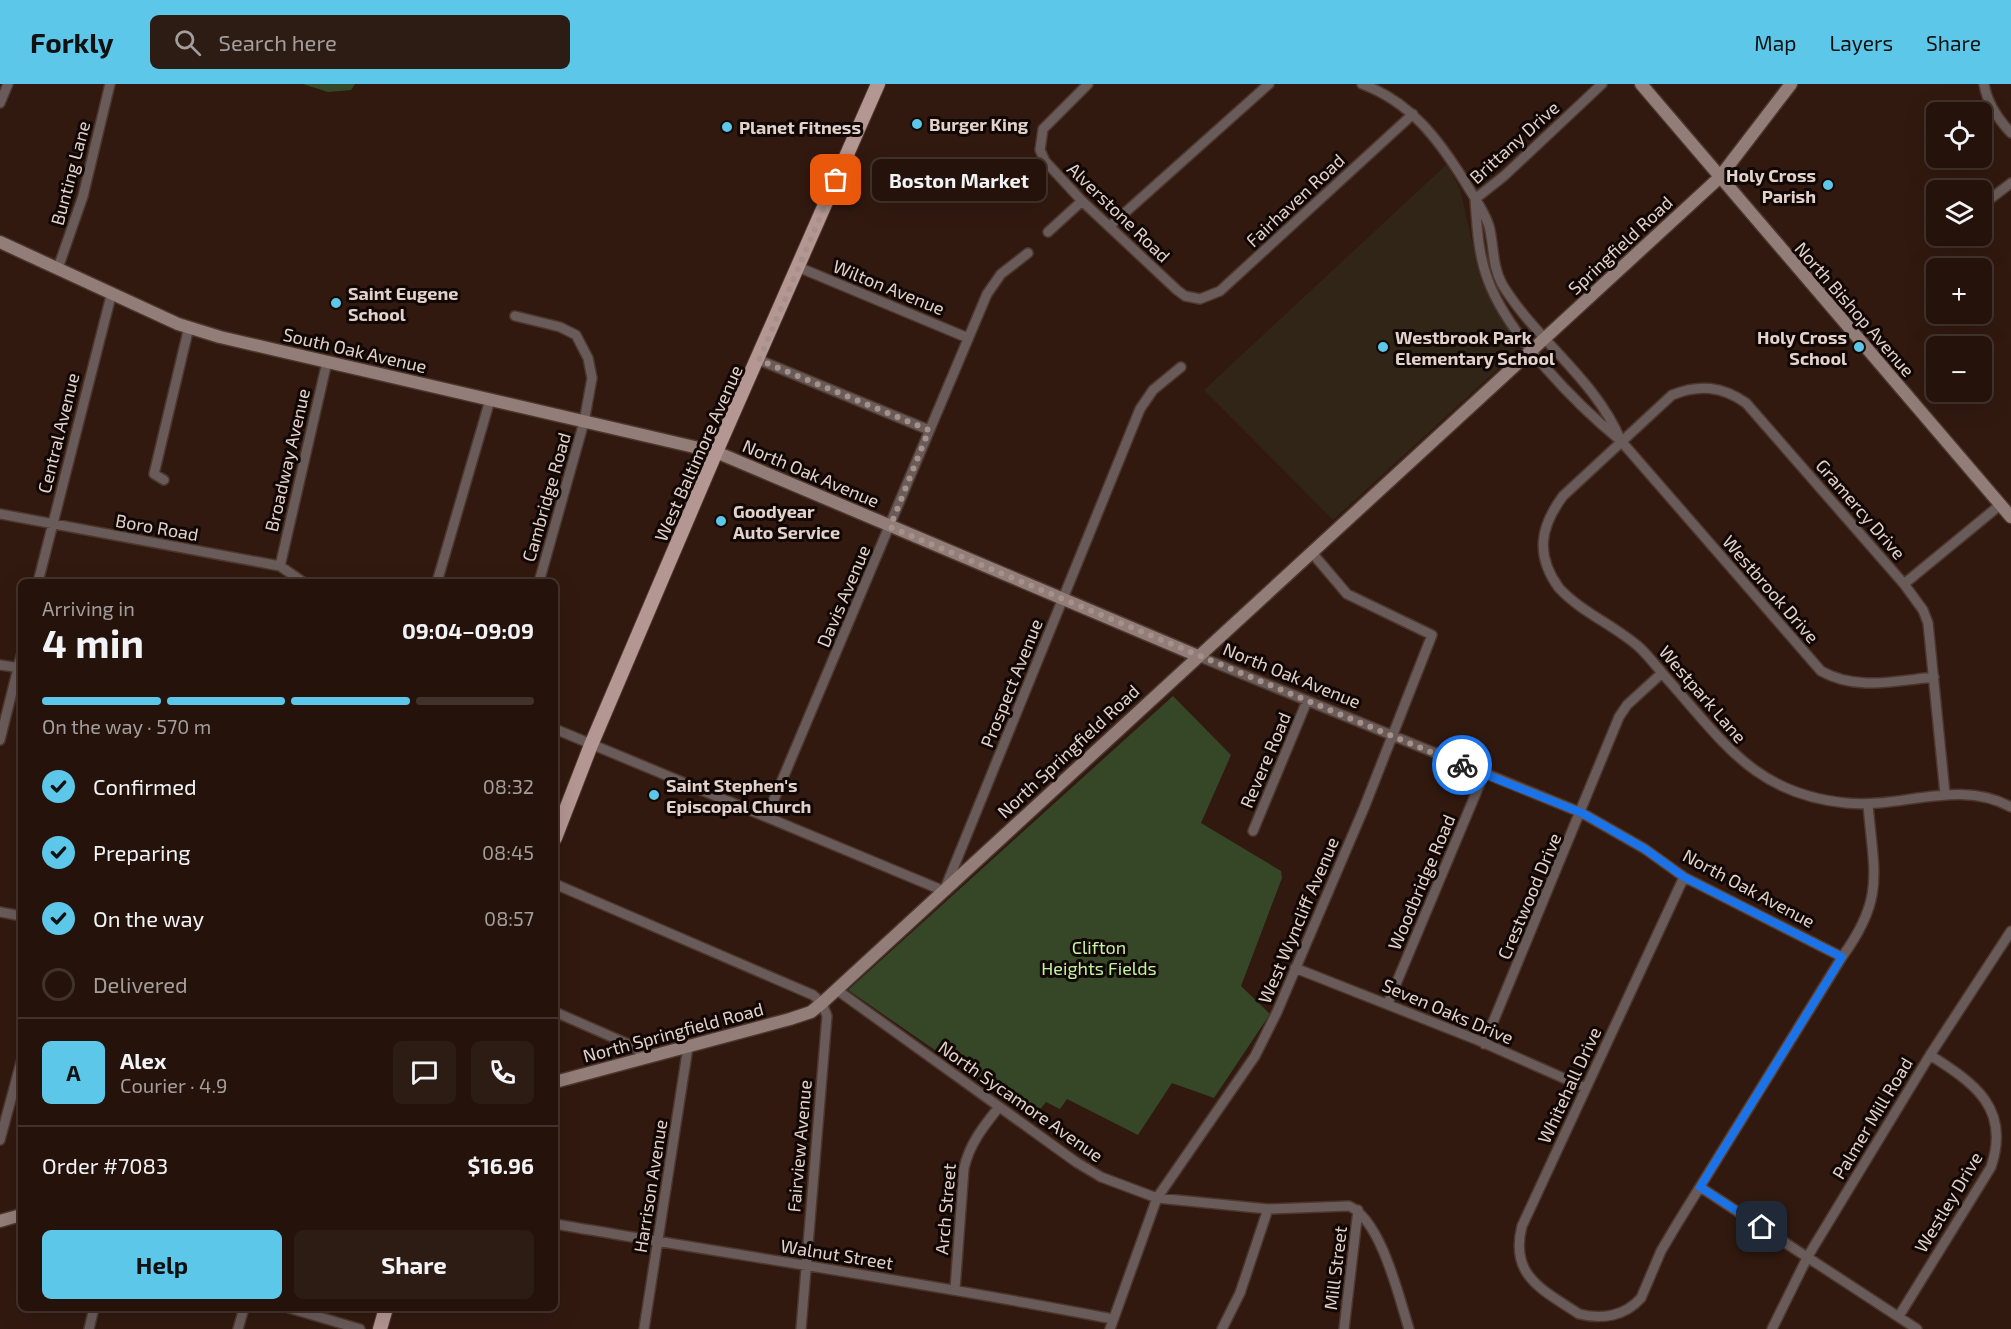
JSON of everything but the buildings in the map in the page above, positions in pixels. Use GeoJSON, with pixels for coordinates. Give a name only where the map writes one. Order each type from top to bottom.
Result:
{"type":"FeatureCollection","features":[{"type":"Feature","properties":{"kind":"main road","name":"West Baltimore Avenue"},"geometry":{"type":"LineString","coordinates":[[558,830],[591,746],[716,453],[759,360],[878,84]]}},
{"type":"Feature","properties":{"kind":"main road","name":"North Bishop Avenue"},"geometry":{"type":"LineString","coordinates":[[1641,84],[2011,517]]}},
{"type":"Feature","properties":{"kind":"main road","name":"Springfield Road"},"geometry":{"type":"LineString","coordinates":[[1547,339],[1719,178],[1791,84]]}},
{"type":"Feature","properties":{"kind":"main road","name":"South Oak Avenue"},"geometry":{"type":"LineString","coordinates":[[0,242],[189,327],[327,362],[716,453]]}},
{"type":"Feature","properties":{"kind":"main road","name":"North Springfield Road"},"geometry":{"type":"LineString","coordinates":[[558,1081],[811,1012],[1547,339]]}},
{"type":"Feature","properties":{"kind":"main road","name":"North Oak Avenue"},"geometry":{"type":"LineString","coordinates":[[716,453],[1198,656]]}},
{"type":"Feature","properties":{"kind":"main road"},"geometry":{"type":"LineString","coordinates":[[0,1221],[18,1216]]}},
{"type":"Feature","properties":{"kind":"main road"},"geometry":{"type":"LineString","coordinates":[[380,1329],[385,1311]]}},
{"type":"Feature","properties":{"kind":"street"},"geometry":{"type":"LineString","coordinates":[[0,103],[8,84]]}},
{"type":"Feature","properties":{"kind":"street"},"geometry":{"type":"LineString","coordinates":[[99,84],[110,86]]}},
{"type":"Feature","properties":{"kind":"street","name":"Alverstone Road"},"geometry":{"type":"LineString","coordinates":[[1088,84],[1049,120],[1040,140],[1045,161],[1082,201],[1169,283],[1193,298]]}},
{"type":"Feature","properties":{"kind":"street"},"geometry":{"type":"LineString","coordinates":[[1110,226],[1269,84]]}},
{"type":"Feature","properties":{"kind":"street","name":"Westbrook Drive"},"geometry":{"type":"LineString","coordinates":[[1362,84],[1382,92],[1413,114],[1443,147],[1489,225],[1502,284],[1523,313],[1611,417],[1621,441]]}},
{"type":"Feature","properties":{"kind":"street","name":"Brittany Drive"},"geometry":{"type":"LineString","coordinates":[[1475,199],[1504,176],[1602,84]]}},
{"type":"Feature","properties":{"kind":"street"},"geometry":{"type":"LineString","coordinates":[[1984,84],[1986,96],[1994,111],[2011,133]]}},
{"type":"Feature","properties":{"kind":"street","name":"Bunting Lane"},"geometry":{"type":"LineString","coordinates":[[58,268],[83,196],[110,86]]}},
{"type":"Feature","properties":{"kind":"street","name":"Fairhaven Road"},"geometry":{"type":"LineString","coordinates":[[1193,298],[1209,298],[1220,291],[1413,114]]}},
{"type":"Feature","properties":{"kind":"street"},"geometry":{"type":"LineString","coordinates":[[1992,197],[2011,183]]}},
{"type":"Feature","properties":{"kind":"street","name":"Westbrook Drive"},"geometry":{"type":"LineString","coordinates":[[1475,199],[1479,248],[1488,280],[1503,312],[1533,351],[1596,420],[1621,441],[1821,671],[1838,680],[1866,684],[1934,677]]}},
{"type":"Feature","properties":{"kind":"street"},"geometry":{"type":"LineString","coordinates":[[1048,232],[1082,201]]}},
{"type":"Feature","properties":{"kind":"street","name":"Davis Avenue"},"geometry":{"type":"LineString","coordinates":[[767,816],[987,294],[1001,274],[1028,253]]}},
{"type":"Feature","properties":{"kind":"street","name":"Wilton Avenue"},"geometry":{"type":"LineString","coordinates":[[798,267],[968,338]]}},
{"type":"Feature","properties":{"kind":"street","name":"Central Avenue"},"geometry":{"type":"LineString","coordinates":[[39,579],[112,292]]}},
{"type":"Feature","properties":{"kind":"street","name":"Cambridge Road"},"geometry":{"type":"LineString","coordinates":[[515,316],[560,327],[576,335],[588,357],[592,378],[584,422],[540,579]]}},
{"type":"Feature","properties":{"kind":"street"},"geometry":{"type":"LineString","coordinates":[[164,480],[154,474],[189,327]]}},
{"type":"Feature","properties":{"kind":"street"},"geometry":{"type":"LineString","coordinates":[[759,360],[929,430]]}},
{"type":"Feature","properties":{"kind":"street","name":"Broadway Avenue"},"geometry":{"type":"LineString","coordinates":[[280,566],[327,362]]}},
{"type":"Feature","properties":{"kind":"street","name":"Prospect Avenue"},"geometry":{"type":"LineString","coordinates":[[944,891],[1140,409],[1153,390],[1180,367]]}},
{"type":"Feature","properties":{"kind":"street","name":"Gramercy Drive"},"geometry":{"type":"LineString","coordinates":[[1621,441],[1672,395],[1702,387],[1731,394],[1752,409],[1904,584],[1923,610],[1929,623],[1945,794]]}},
{"type":"Feature","properties":{"kind":"street"},"geometry":{"type":"LineString","coordinates":[[438,579],[490,400]]}},
{"type":"Feature","properties":{"kind":"street","name":"Westpark Lane"},"geometry":{"type":"LineString","coordinates":[[1621,441],[1554,509],[1544,533],[1544,556],[1551,578],[1566,596],[1637,645],[1735,756],[1773,784],[1815,799],[1868,805],[1945,794],[1989,797],[2011,807]]}},
{"type":"Feature","properties":{"kind":"street"},"geometry":{"type":"LineString","coordinates":[[1904,584],[2000,505]]}},
{"type":"Feature","properties":{"kind":"street","name":"Boro Road"},"geometry":{"type":"LineString","coordinates":[[0,514],[280,566],[299,579]]}},
{"type":"Feature","properties":{"kind":"street","name":"West Wyncliff Avenue"},"geometry":{"type":"LineString","coordinates":[[1112,1324],[1157,1198],[1255,1056],[1295,968],[1393,736],[1432,634],[1347,594],[1313,554]]}},
{"type":"Feature","properties":{"kind":"street","name":"North Oak Avenue"},"geometry":{"type":"LineString","coordinates":[[1198,656],[1582,813],[1645,849],[1684,877],[1842,957]]}},
{"type":"Feature","properties":{"kind":"street"},"geometry":{"type":"LineString","coordinates":[[0,665],[18,668]]}},
{"type":"Feature","properties":{"kind":"street","name":"Crestwood Drive"},"geometry":{"type":"LineString","coordinates":[[1484,1044],[1582,813],[1619,717],[1627,705],[1662,673]]}},
{"type":"Feature","properties":{"kind":"street"},"geometry":{"type":"LineString","coordinates":[[0,740],[18,675]]}},
{"type":"Feature","properties":{"kind":"street","name":"Revere Road"},"geometry":{"type":"LineString","coordinates":[[1253,831],[1307,701]]}},
{"type":"Feature","properties":{"kind":"street"},"geometry":{"type":"LineString","coordinates":[[558,730],[944,891]]}},
{"type":"Feature","properties":{"kind":"street","name":"Woodbridge Road"},"geometry":{"type":"LineString","coordinates":[[1388,1003],[1484,774]]}},
{"type":"Feature","properties":{"kind":"street"},"geometry":{"type":"LineString","coordinates":[[1868,805],[1875,885],[1862,929],[1842,957],[1700,1187],[1917,1329]]}},
{"type":"Feature","properties":{"kind":"street","name":"Whitehall Drive"},"geometry":{"type":"LineString","coordinates":[[1684,877],[1522,1226],[1518,1241],[1519,1261],[1525,1272],[1579,1314],[1598,1318],[1617,1314],[1636,1304],[1648,1284],[1661,1251],[1700,1187]]}},
{"type":"Feature","properties":{"kind":"street"},"geometry":{"type":"LineString","coordinates":[[558,885],[813,994],[822,1003]]}},
{"type":"Feature","properties":{"kind":"street"},"geometry":{"type":"LineString","coordinates":[[0,912],[18,915]]}},
{"type":"Feature","properties":{"kind":"street","name":"Palmer Mill Road"},"geometry":{"type":"LineString","coordinates":[[1772,1329],[1808,1256],[1930,1055],[2011,931]]}},
{"type":"Feature","properties":{"kind":"street","name":"Seven Oaks Drive"},"geometry":{"type":"LineString","coordinates":[[1295,968],[1388,1003],[1586,1088]]}},
{"type":"Feature","properties":{"kind":"street","name":"North Sycamore Avenue"},"geometry":{"type":"LineString","coordinates":[[837,990],[1076,1162],[1101,1177],[1157,1198],[1268,1209],[1349,1206],[1358,1210]]}},
{"type":"Feature","properties":{"kind":"street","name":"Fairview Avenue"},"geometry":{"type":"LineString","coordinates":[[801,1329],[827,1016],[822,1003]]}},
{"type":"Feature","properties":{"kind":"street"},"geometry":{"type":"LineString","coordinates":[[558,1013],[635,1047],[644,1057]]}},
{"type":"Feature","properties":{"kind":"street","name":"Harrison Avenue"},"geometry":{"type":"LineString","coordinates":[[644,1329],[688,1047]]}},
{"type":"Feature","properties":{"kind":"street","name":"Westley Drive"},"geometry":{"type":"LineString","coordinates":[[1899,1316],[1991,1167],[1997,1151],[1996,1123],[1982,1093],[1970,1080],[1930,1055]]}},
{"type":"Feature","properties":{"kind":"street"},"geometry":{"type":"LineString","coordinates":[[0,1140],[18,1073]]}},
{"type":"Feature","properties":{"kind":"street","name":"Arch Street"},"geometry":{"type":"LineString","coordinates":[[955,1289],[967,1152],[973,1140],[999,1107]]}},
{"type":"Feature","properties":{"kind":"street"},"geometry":{"type":"LineString","coordinates":[[1222,1329],[1240,1293],[1268,1209]]}},
{"type":"Feature","properties":{"kind":"street"},"geometry":{"type":"LineString","coordinates":[[1358,1210],[1368,1223],[1379,1245],[1409,1329]]}},
{"type":"Feature","properties":{"kind":"street","name":"Mill Street"},"geometry":{"type":"LineString","coordinates":[[1344,1329],[1358,1210]]}},
{"type":"Feature","properties":{"kind":"street","name":"Walnut Street"},"geometry":{"type":"LineString","coordinates":[[558,1225],[805,1267],[955,1289],[1112,1324]]}},
{"type":"Feature","properties":{"kind":"street"},"geometry":{"type":"LineString","coordinates":[[89,1329],[93,1311]]}},
{"type":"Feature","properties":{"kind":"street"},"geometry":{"type":"LineString","coordinates":[[238,1329],[243,1311]]}},
{"type":"Feature","properties":{"kind":"street"},"geometry":{"type":"LineString","coordinates":[[299,1311],[360,1329]]}},
{"type":"Feature","properties":{"kind":"shaded area","name":"Westbrook Park Elementary School"},"geometry":{"type":"Polygon","coordinates":[[[1447,164],[1460,189],[1481,281],[1517,339],[1513,355],[1333,520],[1204,390],[1447,164]]]}},
{"type":"Feature","properties":{"kind":"green space"},"geometry":{"type":"Polygon","coordinates":[[[303,84],[355,84],[351,90],[328,92],[303,84]]]}},
{"type":"Feature","properties":{"kind":"green space","name":"Clifton Heights Fields"},"geometry":{"type":"Polygon","coordinates":[[[1173,696],[1231,755],[1201,823],[1281,871],[1282,878],[1241,986],[1270,1014],[1214,1098],[1172,1083],[1138,1135],[1067,1099],[1060,1109],[1046,1102],[1033,1118],[848,990],[1173,696]]]}},
{"type":"Feature","properties":{"kind":"way so far"},"geometry":{"type":"LineString","coordinates":[[836,180],[759,360],[929,430],[890,527],[1462,765]]}},
{"type":"Feature","properties":{"kind":"place","name":"Burger King"},"geometry":{"type":"Point","coordinates":[917,124]}},
{"type":"Feature","properties":{"kind":"place","name":"Planet Fitness"},"geometry":{"type":"Point","coordinates":[727,127]}},
{"type":"Feature","properties":{"kind":"place","name":"Boston Market"},"geometry":{"type":"Point","coordinates":[836,180]}},
{"type":"Feature","properties":{"kind":"place","name":"Holy Cross Parish"},"geometry":{"type":"Point","coordinates":[1828,185]}},
{"type":"Feature","properties":{"kind":"place","name":"Saint Eugene School"},"geometry":{"type":"Point","coordinates":[336,303]}},
{"type":"Feature","properties":{"kind":"place","name":"Westbrook Park Elementary School"},"geometry":{"type":"Point","coordinates":[1383,347]}},
{"type":"Feature","properties":{"kind":"place","name":"Holy Cross School"},"geometry":{"type":"Point","coordinates":[1859,347]}},
{"type":"Feature","properties":{"kind":"place","name":"Goodyear Auto Service"},"geometry":{"type":"Point","coordinates":[721,521]}},
{"type":"Feature","properties":{"kind":"place","name":"Saint Stephen's Episcopal Church"},"geometry":{"type":"Point","coordinates":[654,795]}},
{"type":"Feature","properties":{"kind":"route"},"geometry":{"type":"LineString","coordinates":[[1462,765],[1582,813],[1645,849],[1684,877],[1842,957],[1700,1187],[1762,1227]]}}]}
